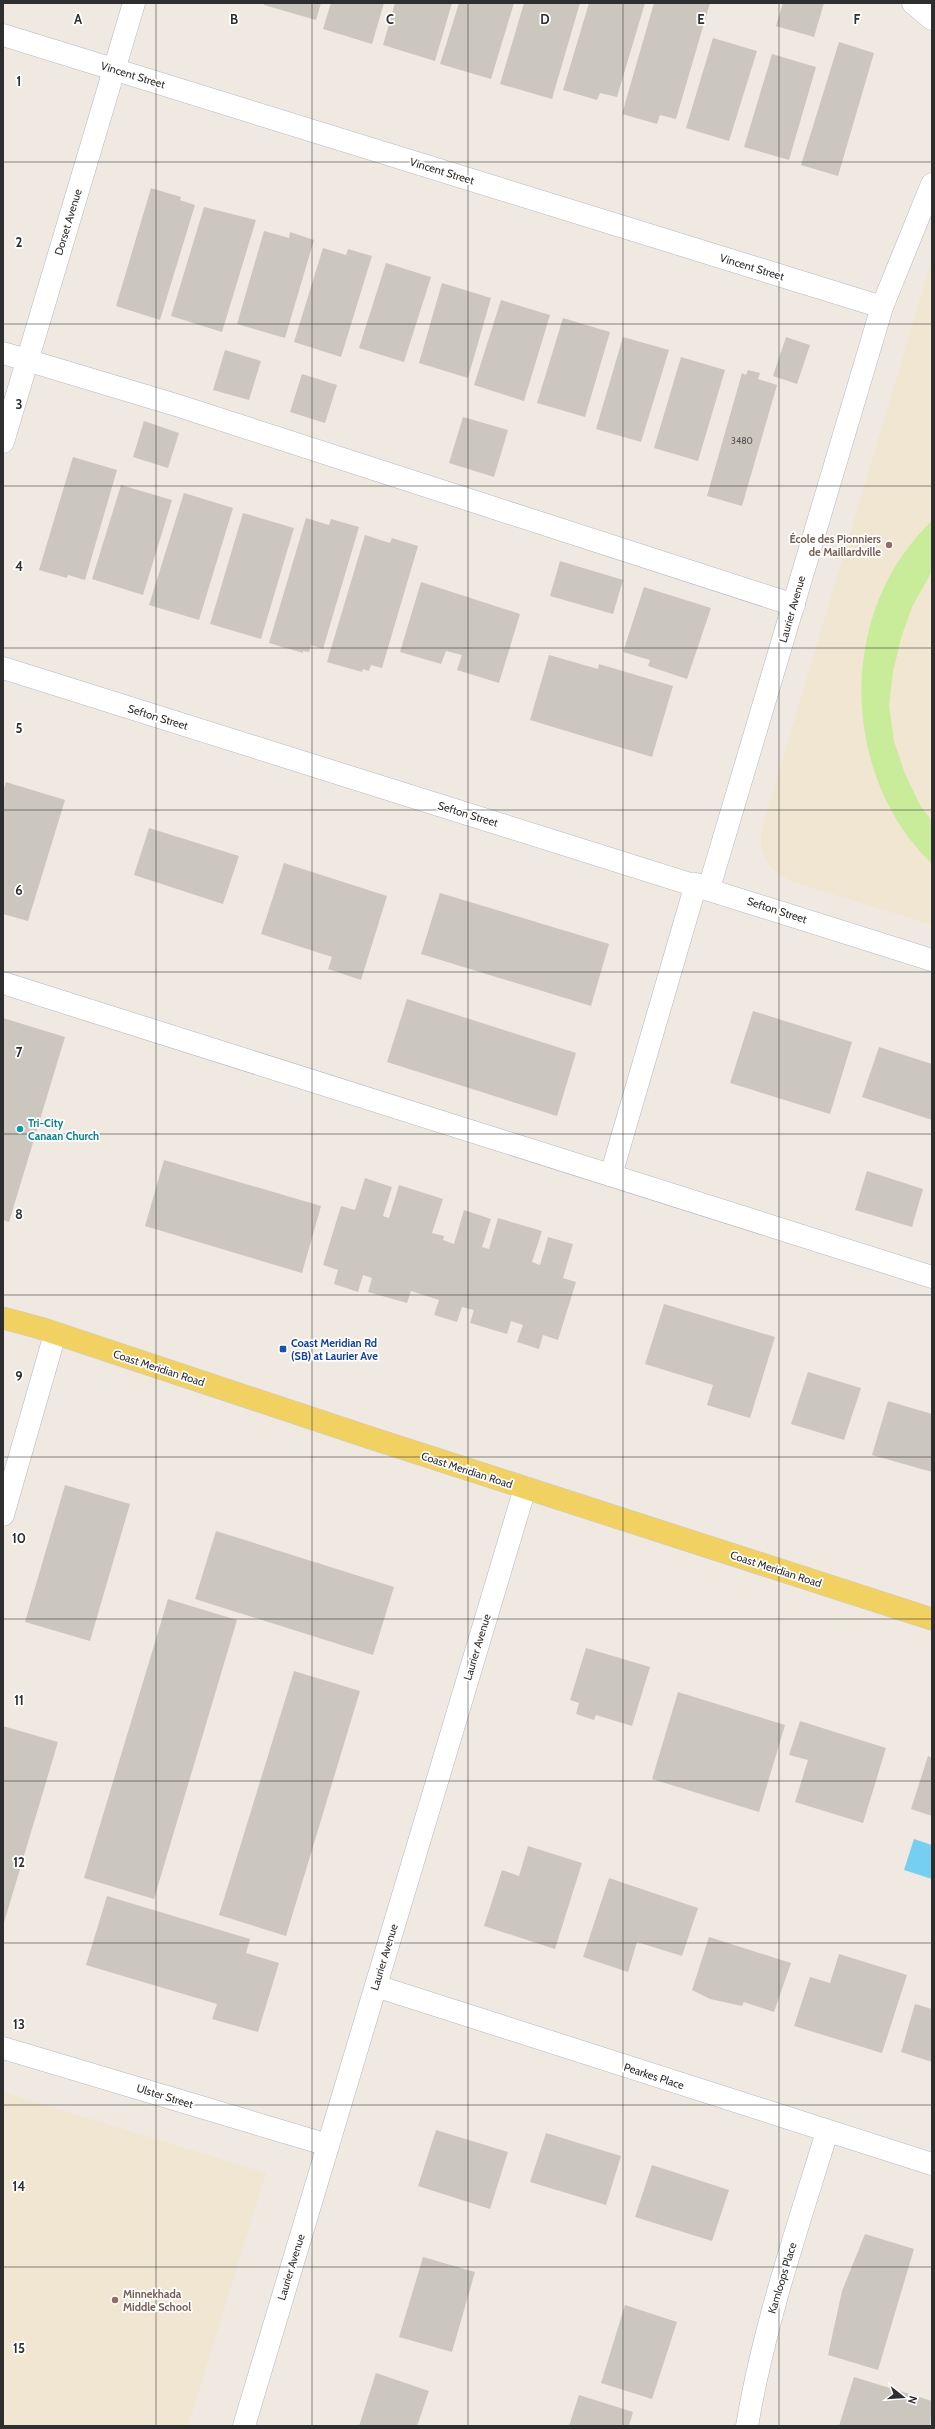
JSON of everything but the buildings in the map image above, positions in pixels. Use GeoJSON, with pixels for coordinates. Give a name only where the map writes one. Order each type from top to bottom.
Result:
{"type":"FeatureCollection","features":[{"type":"Feature","properties":{"kind":"main road","name":"Coast Meridian Road"},"geometry":{"type":"LineString","coordinates":[[3,1318],[932,1619]]}},
{"type":"Feature","properties":{"kind":"street","name":"Dorset Avenue"},"geometry":{"type":"LineString","coordinates":[[3,442],[134,3]]}},
{"type":"Feature","properties":{"kind":"street"},"geometry":{"type":"LineString","coordinates":[[913,3],[932,19]]}},
{"type":"Feature","properties":{"kind":"street","name":"Vincent Street"},"geometry":{"type":"LineString","coordinates":[[3,35],[882,308]]}},
{"type":"Feature","properties":{"kind":"street","name":"Laurier Avenue"},"geometry":{"type":"LineString","coordinates":[[611,1175],[794,605],[882,308],[932,184]]}},
{"type":"Feature","properties":{"kind":"street"},"geometry":{"type":"LineString","coordinates":[[3,353],[176,405],[794,605]]}},
{"type":"Feature","properties":{"kind":"street","name":"Sefton Street"},"geometry":{"type":"LineString","coordinates":[[3,668],[703,886],[932,960]]}},
{"type":"Feature","properties":{"kind":"street"},"geometry":{"type":"LineString","coordinates":[[3,983],[932,1277]]}},
{"type":"Feature","properties":{"kind":"street"},"geometry":{"type":"LineString","coordinates":[[3,1516],[55,1334]]}},
{"type":"Feature","properties":{"kind":"street","name":"Laurier Avenue"},"geometry":{"type":"LineString","coordinates":[[244,2426],[525,1488]]}},
{"type":"Feature","properties":{"kind":"street","name":"Pearkes Place"},"geometry":{"type":"LineString","coordinates":[[376,1986],[827,2132],[932,2164]]}},
{"type":"Feature","properties":{"kind":"street","name":"Ulster Street"},"geometry":{"type":"LineString","coordinates":[[3,2048],[328,2145]]}},
{"type":"Feature","properties":{"kind":"street","name":"Kamloops Place"},"geometry":{"type":"LineString","coordinates":[[747,2426],[759,2362],[771,2314],[827,2132]]}},
{"type":"Feature","properties":{"kind":"shaded area","name":"École des Pionniers de Maillardville"},"geometry":{"type":"Polygon","coordinates":[[[932,259],[932,925],[791,881],[777,873],[767,862],[761,846],[761,832],[932,259]]]}},
{"type":"Feature","properties":{"kind":"shaded area","name":"Minnekhada Middle School"},"geometry":{"type":"Polygon","coordinates":[[[3,2092],[266,2173],[188,2426],[3,2426],[3,2092]]]}},
{"type":"Feature","properties":{"kind":"green space"},"geometry":{"type":"Polygon","coordinates":[[[932,521],[932,571],[912,607],[901,638],[893,672],[889,706],[894,741],[905,774],[921,807],[932,821],[932,864],[901,827],[879,785],[866,739],[862,692],[866,645],[879,599],[901,558],[932,521]]]}},
{"type":"Feature","properties":{"kind":"water"},"geometry":{"type":"Polygon","coordinates":[[[914,1839],[932,1845],[932,1879],[904,1870],[914,1839]]]}},
{"type":"Feature","properties":{"kind":"place","name":"École des Pionniers de Maillardville"},"geometry":{"type":"Point","coordinates":[889,545]}},
{"type":"Feature","properties":{"kind":"place","name":"Tri-City Canaan Church"},"geometry":{"type":"Point","coordinates":[20,1129]}},
{"type":"Feature","properties":{"kind":"place","name":"Coast Meridian Rd (SB) at Laurier Ave"},"geometry":{"type":"Point","coordinates":[283,1349]}},
{"type":"Feature","properties":{"kind":"place","name":"Minnekhada Middle School"},"geometry":{"type":"Point","coordinates":[115,2300]}}]}
